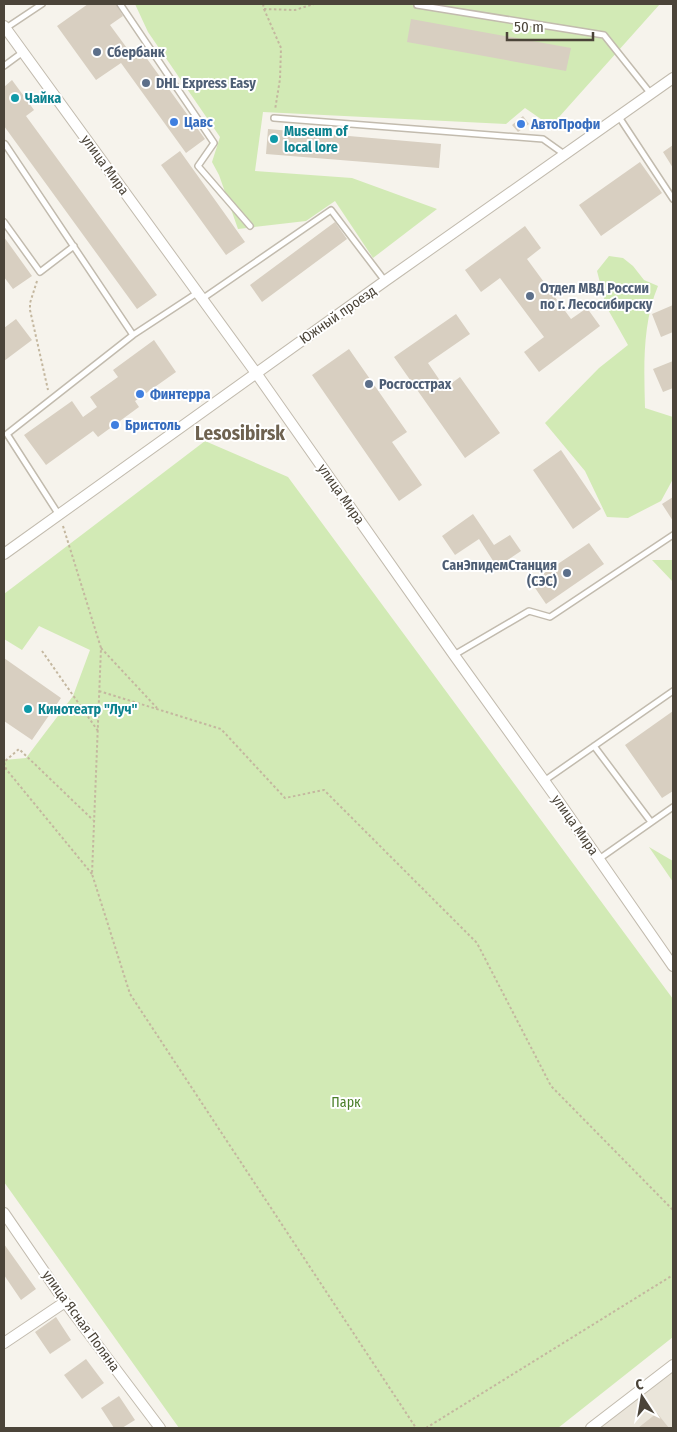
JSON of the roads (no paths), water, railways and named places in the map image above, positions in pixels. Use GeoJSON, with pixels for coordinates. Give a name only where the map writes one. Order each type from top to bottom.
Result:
{"type":"FeatureCollection","features":[{"type":"Feature","properties":{"kind":"street","name":"улица Мира"},"geometry":{"type":"LineString","coordinates":[[5,27],[256,373],[673,966]]}},
{"type":"Feature","properties":{"kind":"street","name":"Южный проезд"},"geometry":{"type":"LineString","coordinates":[[4,554],[385,281],[673,78]]}},
{"type":"Feature","properties":{"kind":"street","name":"улица Ясная Поляна"},"geometry":{"type":"LineString","coordinates":[[4,1213],[64,1302],[160,1428]]}},
{"type":"Feature","properties":{"kind":"street"},"geometry":{"type":"LineString","coordinates":[[4,1343],[64,1302]]}},
{"type":"Feature","properties":{"kind":"street"},"geometry":{"type":"LineString","coordinates":[[591,1428],[673,1365]]}},
{"type":"Feature","properties":{"kind":"lane"},"geometry":{"type":"LineString","coordinates":[[5,27],[42,4]]}},
{"type":"Feature","properties":{"kind":"lane"},"geometry":{"type":"LineString","coordinates":[[120,4],[214,143],[198,166],[250,226]]}},
{"type":"Feature","properties":{"kind":"lane"},"geometry":{"type":"LineString","coordinates":[[417,5],[604,35],[651,94]]}},
{"type":"Feature","properties":{"kind":"lane"},"geometry":{"type":"LineString","coordinates":[[4,66],[23,52]]}},
{"type":"Feature","properties":{"kind":"lane"},"geometry":{"type":"LineString","coordinates":[[619,117],[673,199]]}},
{"type":"Feature","properties":{"kind":"lane"},"geometry":{"type":"LineString","coordinates":[[274,118],[543,139],[564,154]]}},
{"type":"Feature","properties":{"kind":"lane"},"geometry":{"type":"LineString","coordinates":[[4,145],[133,335]]}},
{"type":"Feature","properties":{"kind":"lane"},"geometry":{"type":"LineString","coordinates":[[60,515],[7,434],[133,335],[200,296],[331,210],[385,281]]}},
{"type":"Feature","properties":{"kind":"lane"},"geometry":{"type":"LineString","coordinates":[[4,222],[40,272],[74,246]]}},
{"type":"Feature","properties":{"kind":"lane"},"geometry":{"type":"LineString","coordinates":[[454,655],[529,611],[550,617],[673,535]]}},
{"type":"Feature","properties":{"kind":"lane"},"geometry":{"type":"LineString","coordinates":[[544,780],[673,691]]}},
{"type":"Feature","properties":{"kind":"lane"},"geometry":{"type":"LineString","coordinates":[[594,746],[651,822]]}},
{"type":"Feature","properties":{"kind":"lane"},"geometry":{"type":"LineString","coordinates":[[599,859],[673,807]]}},
{"type":"Feature","properties":{"kind":"place","name":"Сбербанк"},"geometry":{"type":"Point","coordinates":[97,52]}},
{"type":"Feature","properties":{"kind":"place","name":"DHL Express Easy"},"geometry":{"type":"Point","coordinates":[146,83]}},
{"type":"Feature","properties":{"kind":"place","name":"Чайка"},"geometry":{"type":"Point","coordinates":[15,98]}},
{"type":"Feature","properties":{"kind":"place","name":"Цавс"},"geometry":{"type":"Point","coordinates":[174,122]}},
{"type":"Feature","properties":{"kind":"place","name":"АвтоПрофи"},"geometry":{"type":"Point","coordinates":[521,124]}},
{"type":"Feature","properties":{"kind":"place","name":"Museum of local lore"},"geometry":{"type":"Point","coordinates":[274,139]}},
{"type":"Feature","properties":{"kind":"place","name":"Отдел МВД России по г. Лесосибирску"},"geometry":{"type":"Point","coordinates":[530,296]}},
{"type":"Feature","properties":{"kind":"place","name":"Росгосстрах"},"geometry":{"type":"Point","coordinates":[369,384]}},
{"type":"Feature","properties":{"kind":"place","name":"Финтерра"},"geometry":{"type":"Point","coordinates":[140,394]}},
{"type":"Feature","properties":{"kind":"place","name":"Бристоль"},"geometry":{"type":"Point","coordinates":[115,425]}},
{"type":"Feature","properties":{"kind":"place","name":"СанЭпидемСтанция (СЭС)"},"geometry":{"type":"Point","coordinates":[567,573]}},
{"type":"Feature","properties":{"kind":"place","name":"Кинотеатр \"Луч\""},"geometry":{"type":"Point","coordinates":[28,709]}},
{"type":"Feature","properties":{"kind":"district","name":"Lesosibirsk"},"geometry":{"type":"Point","coordinates":[240,433]}},
{"type":"Feature","properties":{"kind":"park label","name":"Парк"},"geometry":{"type":"Point","coordinates":[346,1102]}}]}
